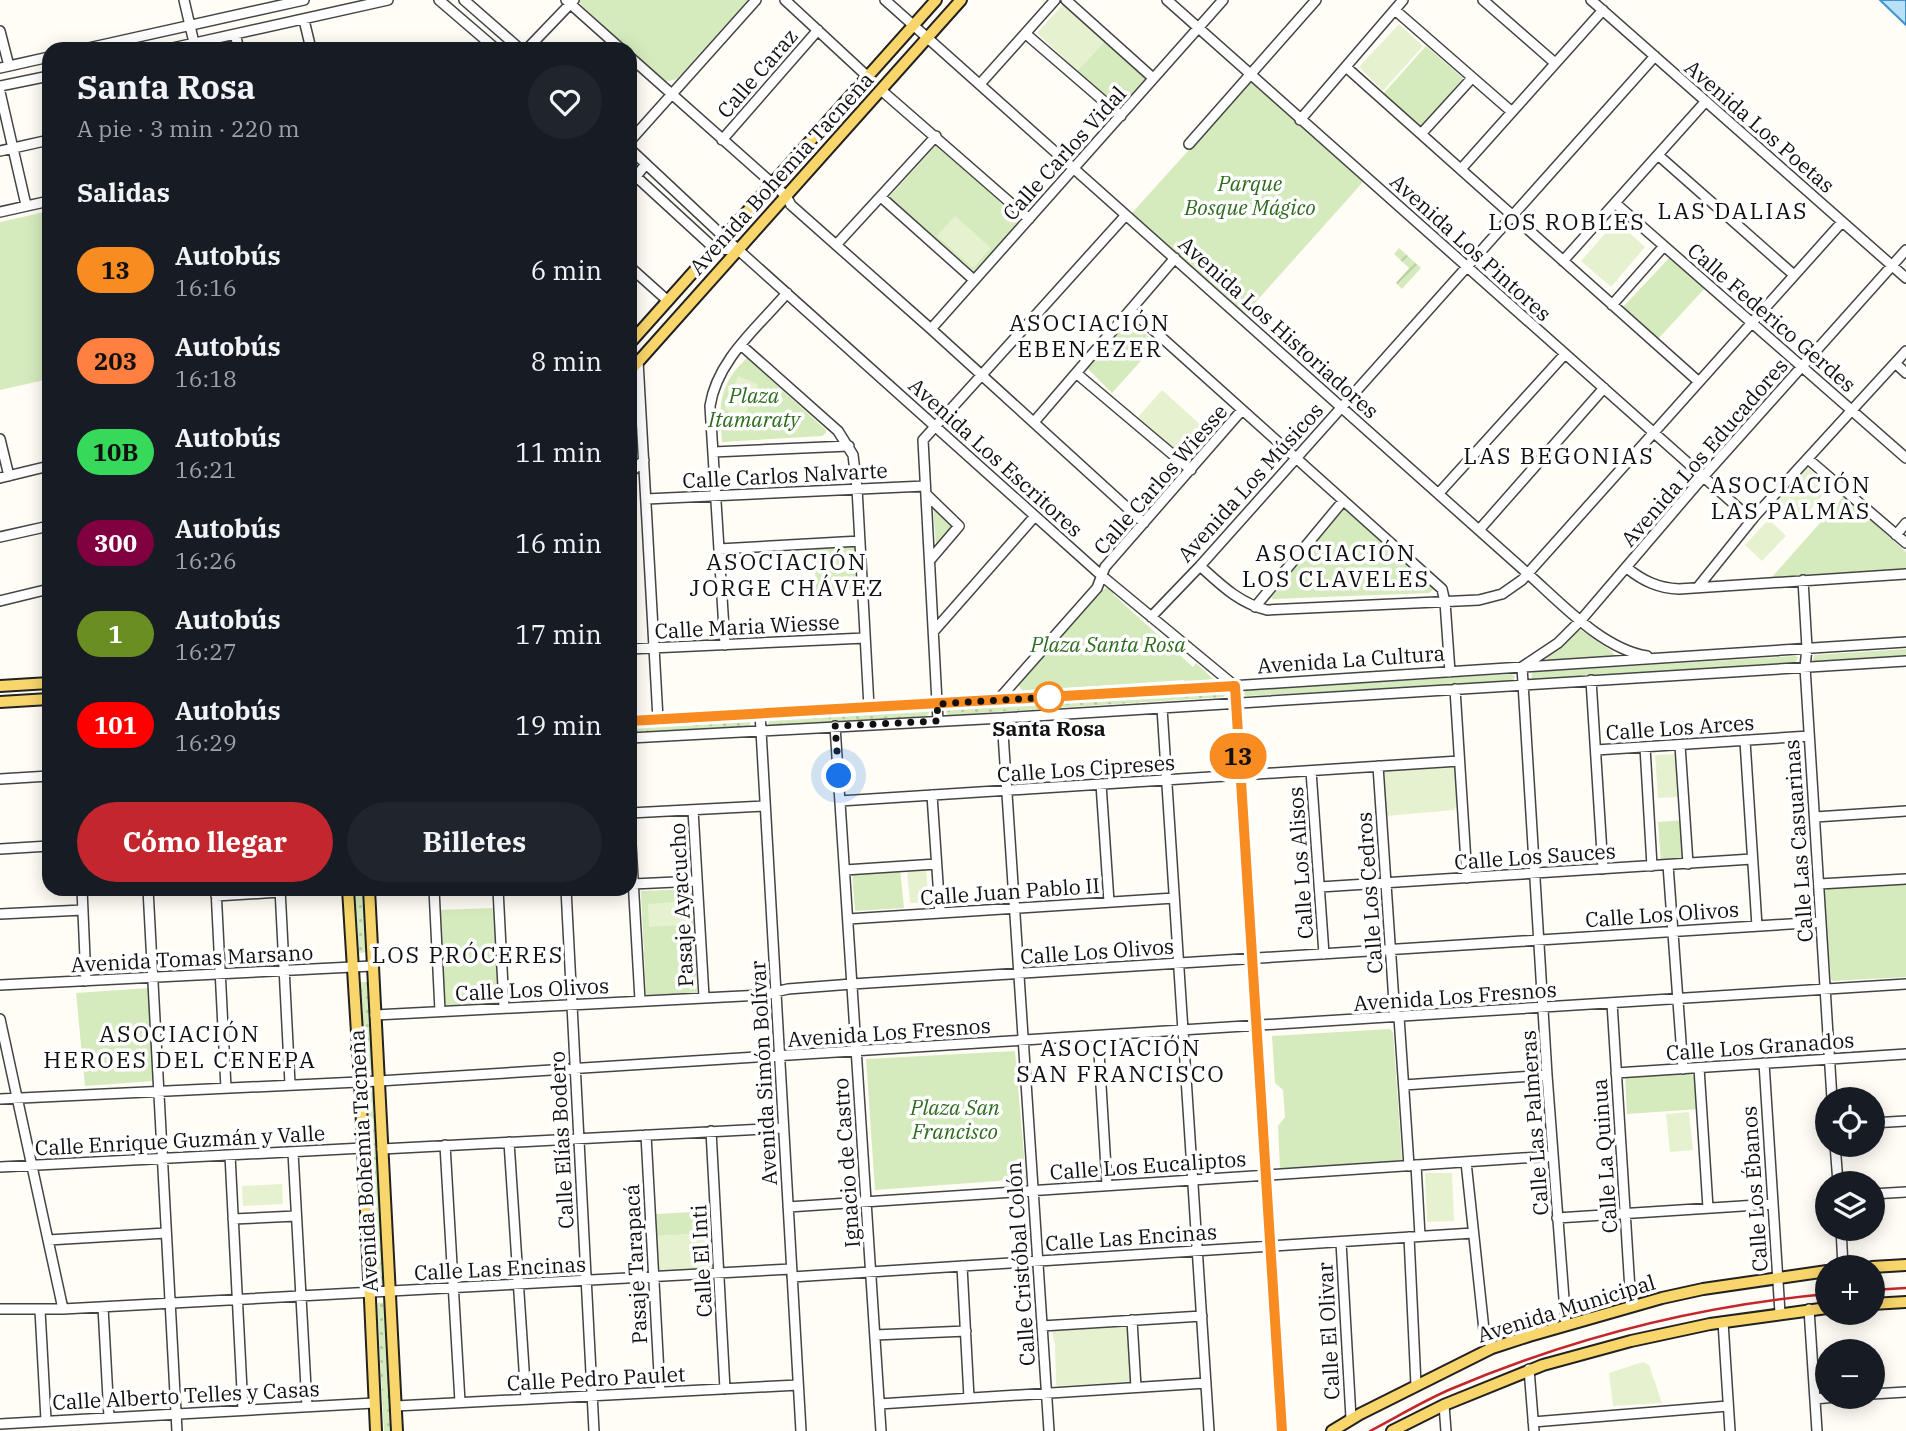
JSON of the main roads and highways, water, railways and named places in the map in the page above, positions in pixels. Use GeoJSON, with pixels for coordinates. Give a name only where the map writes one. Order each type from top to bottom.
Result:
{"type":"FeatureCollection","features":[{"type":"Feature","properties":{"kind":"main road","name":"Avenida Bohemia Tacneña"},"geometry":{"type":"LineString","coordinates":[[637,335],[936,0]]}},
{"type":"Feature","properties":{"kind":"main road","name":"Avenida Bohemia Tacneña"},"geometry":{"type":"LineString","coordinates":[[637,357],[738,250],[961,0]]}},
{"type":"Feature","properties":{"kind":"main road"},"geometry":{"type":"LineString","coordinates":[[0,686],[42,683]]}},
{"type":"Feature","properties":{"kind":"main road"},"geometry":{"type":"LineString","coordinates":[[16,685],[16,701]]}},
{"type":"Feature","properties":{"kind":"main road"},"geometry":{"type":"LineString","coordinates":[[0,702],[42,699]]}},
{"type":"Feature","properties":{"kind":"main road","name":"Avenida Bohemia Tacneña"},"geometry":{"type":"LineString","coordinates":[[348,896],[376,1431]]}},
{"type":"Feature","properties":{"kind":"main road","name":"Avenida Bohemia Tacneña"},"geometry":{"type":"LineString","coordinates":[[369,896],[397,1431]]}},
{"type":"Feature","properties":{"kind":"main road"},"geometry":{"type":"LineString","coordinates":[[1885,1267],[1906,1265]]}},
{"type":"Feature","properties":{"kind":"main road","name":"Avenida Municipal"},"geometry":{"type":"LineString","coordinates":[[1332,1431],[1351,1418],[1492,1348],[1631,1306],[1691,1292],[1815,1273]]}},
{"type":"Feature","properties":{"kind":"main road"},"geometry":{"type":"LineString","coordinates":[[1885,1303],[1906,1302]]}},
{"type":"Feature","properties":{"kind":"main road"},"geometry":{"type":"LineString","coordinates":[[1392,1431],[1444,1405],[1529,1369],[1631,1341],[1723,1322],[1815,1309]]}},
{"type":"Feature","properties":{"kind":"water"},"geometry":{"type":"Polygon","coordinates":[[[1906,0],[1906,25],[1881,1],[1906,0]]]}},
{"type":"Feature","properties":{"kind":"railway"},"geometry":{"type":"LineString","coordinates":[[1885,1289],[1906,1288]]}},
{"type":"Feature","properties":{"kind":"railway"},"geometry":{"type":"LineString","coordinates":[[1370,1431],[1451,1389],[1542,1354],[1683,1316],[1815,1295]]}},
{"type":"Feature","properties":{"kind":"place","name":"Santa Rosa"},"geometry":{"type":"Point","coordinates":[1049,697]}},
{"type":"Feature","properties":{"kind":"district","name":"LAS DALIAS"},"geometry":{"type":"Point","coordinates":[1733,210]}},
{"type":"Feature","properties":{"kind":"district","name":"LOS ROBLES"},"geometry":{"type":"Point","coordinates":[1567,221]}},
{"type":"Feature","properties":{"kind":"district","name":"ASOCIACIÓN EBEN EZER"},"geometry":{"type":"Point","coordinates":[1090,335]}},
{"type":"Feature","properties":{"kind":"district","name":"LAS BEGONIAS"},"geometry":{"type":"Point","coordinates":[1559,455]}},
{"type":"Feature","properties":{"kind":"district","name":"ASOCIACIÓN LAS PALMAS"},"geometry":{"type":"Point","coordinates":[1791,497]}},
{"type":"Feature","properties":{"kind":"district","name":"ASOCIACIÓN LOS CLAVELES"},"geometry":{"type":"Point","coordinates":[1336,565]}},
{"type":"Feature","properties":{"kind":"district","name":"ASOCIACIÓN JORGE CHÁVEZ"},"geometry":{"type":"Point","coordinates":[787,574]}},
{"type":"Feature","properties":{"kind":"district","name":"LOS PRÓCERES"},"geometry":{"type":"Point","coordinates":[468,954]}},
{"type":"Feature","properties":{"kind":"district","name":"ASOCIACIÓN HEROES DEL CENEPA"},"geometry":{"type":"Point","coordinates":[180,1046]}},
{"type":"Feature","properties":{"kind":"district","name":"ASOCIACIÓN SAN FRANCISCO"},"geometry":{"type":"Point","coordinates":[1121,1060]}},
{"type":"Feature","properties":{"kind":"park label","name":"Parque Bosque Mágico"},"geometry":{"type":"Point","coordinates":[1250,195]}},
{"type":"Feature","properties":{"kind":"park label","name":"Plaza Itamaraty"},"geometry":{"type":"Point","coordinates":[754,407]}},
{"type":"Feature","properties":{"kind":"park label","name":"Plaza Santa Rosa"},"geometry":{"type":"Point","coordinates":[1108,644]}},
{"type":"Feature","properties":{"kind":"park label","name":"Plaza San Francisco"},"geometry":{"type":"Point","coordinates":[955,1119]}}]}
